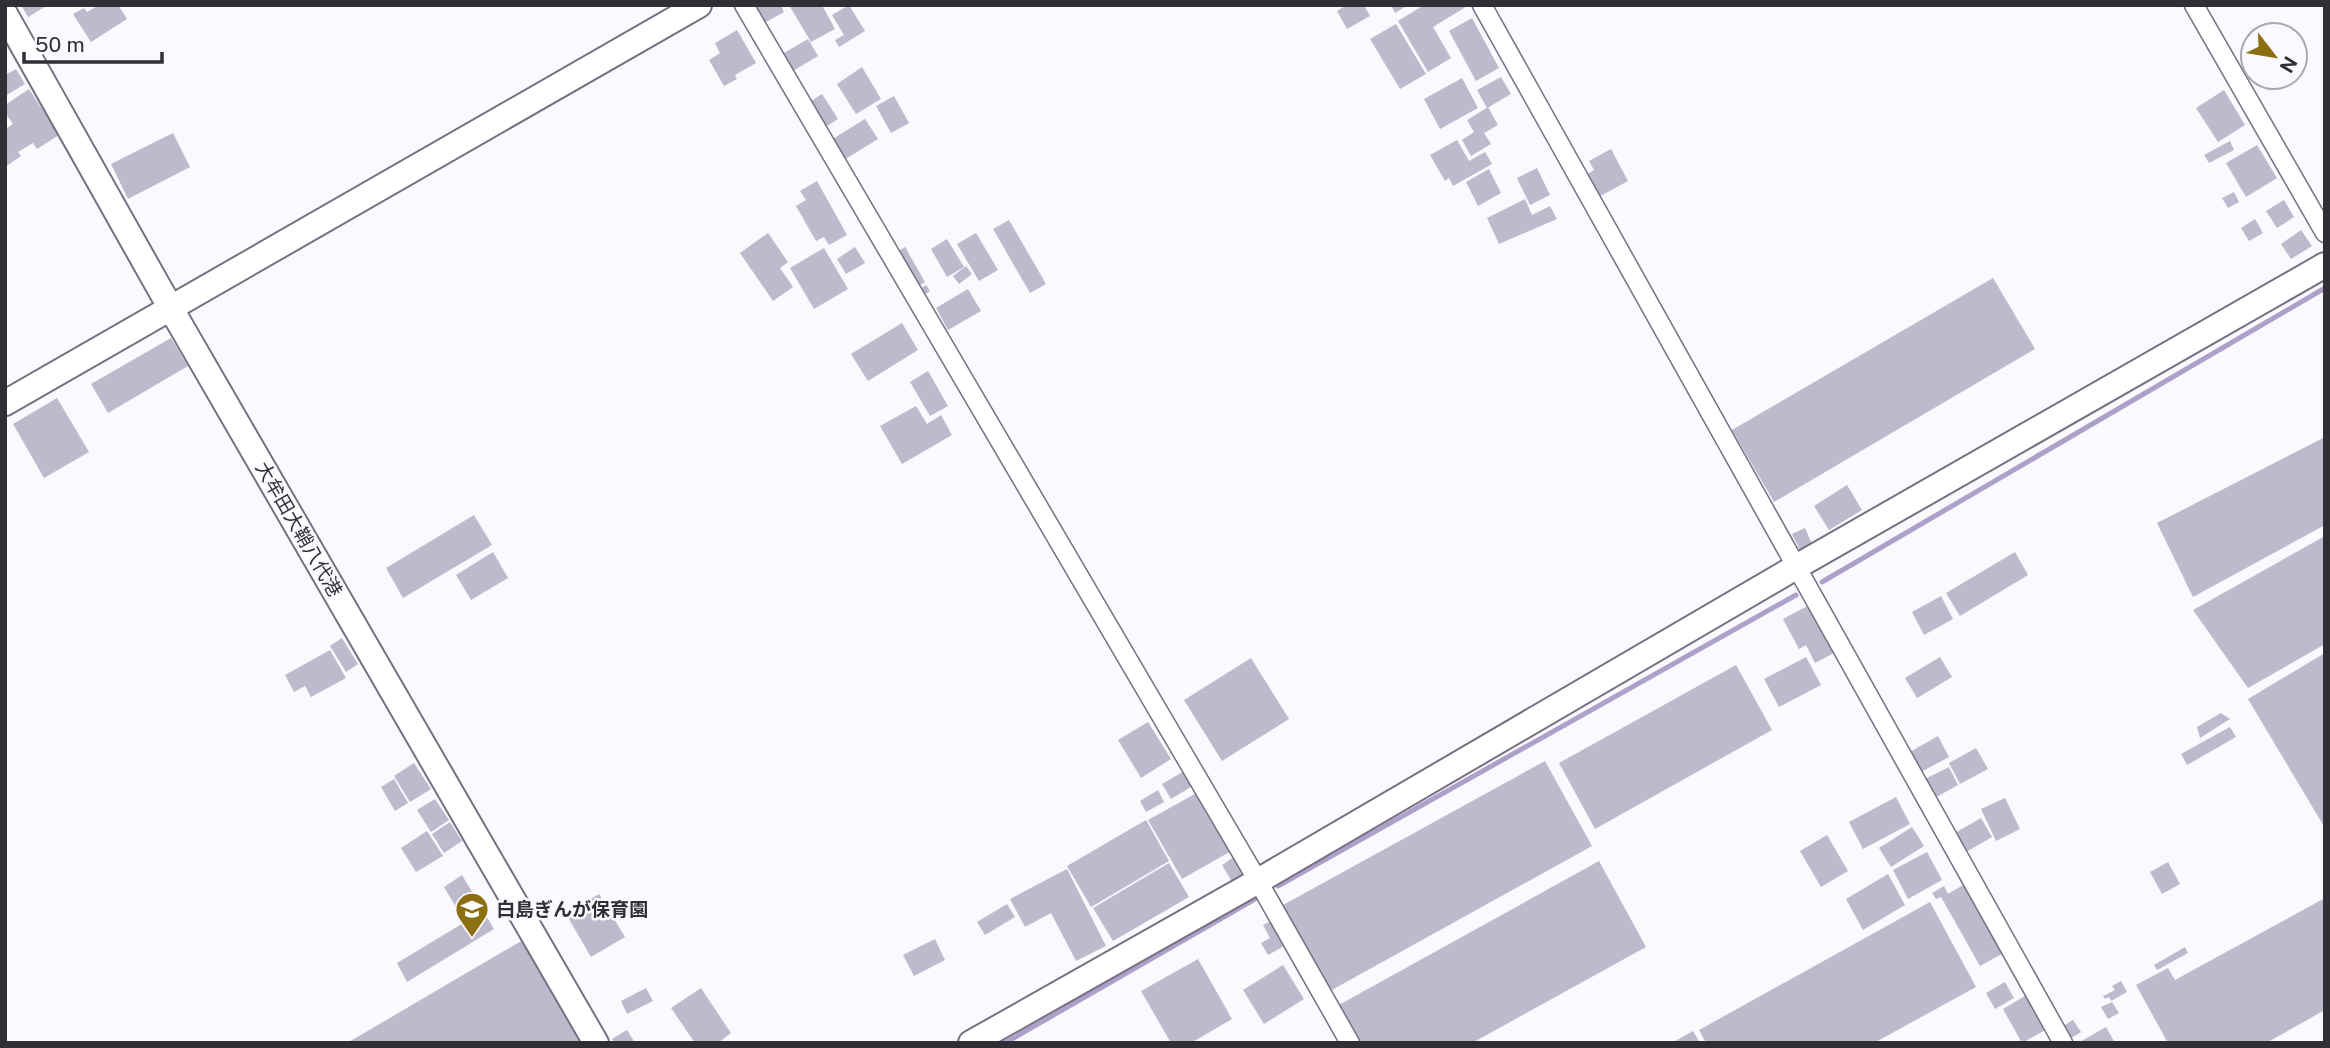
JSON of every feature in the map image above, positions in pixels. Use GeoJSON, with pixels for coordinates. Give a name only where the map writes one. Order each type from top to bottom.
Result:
{"type":"FeatureCollection","features":[{"type":"Feature","properties":{"kind":"street"},"geometry":{"type":"LineString","coordinates":[[5,403],[699,5]]}},
{"type":"Feature","properties":{"kind":"street"},"geometry":{"type":"LineString","coordinates":[[744,5],[1258,881],[1350,1043]]}},
{"type":"Feature","properties":{"kind":"street"},"geometry":{"type":"LineString","coordinates":[[1482,5],[2063,1043]]}},
{"type":"Feature","properties":{"kind":"street"},"geometry":{"type":"LineString","coordinates":[[2194,5],[2325,233]]}},
{"type":"Feature","properties":{"kind":"street","name":"大牟田大鞘八代港"},"geometry":{"type":"LineString","coordinates":[[5,14],[170,307],[596,1043]]}},
{"type":"Feature","properties":{"kind":"street"},"geometry":{"type":"LineString","coordinates":[[971,1043],[1258,881],[1796,566],[2325,265]]}},
{"type":"Feature","properties":{"kind":"building"},"geometry":{"type":"Polygon","coordinates":[[[21,5],[48,5],[28,17],[21,5]]]}},
{"type":"Feature","properties":{"kind":"building"},"geometry":{"type":"Polygon","coordinates":[[[99,5],[118,5],[127,19],[91,42],[73,14],[84,8],[87,12],[99,5]]]}},
{"type":"Feature","properties":{"kind":"building"},"geometry":{"type":"Polygon","coordinates":[[[742,5],[781,5],[784,12],[755,28],[742,5]]]}},
{"type":"Feature","properties":{"kind":"building"},"geometry":{"type":"Polygon","coordinates":[[[789,5],[822,5],[835,29],[811,42],[789,5]]]}},
{"type":"Feature","properties":{"kind":"building"},"geometry":{"type":"Polygon","coordinates":[[[849,5],[865,31],[839,47],[835,40],[844,35],[832,15],[849,5]]]}},
{"type":"Feature","properties":{"kind":"building"},"geometry":{"type":"Polygon","coordinates":[[[1347,5],[1364,5],[1370,16],[1347,29],[1337,11],[1347,5]]]}},
{"type":"Feature","properties":{"kind":"building"},"geometry":{"type":"Polygon","coordinates":[[[1391,5],[1408,5],[1395,13],[1391,5]]]}},
{"type":"Feature","properties":{"kind":"building"},"geometry":{"type":"Polygon","coordinates":[[[1424,5],[1469,5],[1433,27],[1451,58],[1428,72],[1398,21],[1424,5]]]}},
{"type":"Feature","properties":{"kind":"building"},"geometry":{"type":"Polygon","coordinates":[[[1472,18],[1499,68],[1476,81],[1449,31],[1472,18]]]}},
{"type":"Feature","properties":{"kind":"building"},"geometry":{"type":"Polygon","coordinates":[[[1396,24],[1426,74],[1400,89],[1370,39],[1396,24]]]}},
{"type":"Feature","properties":{"kind":"building"},"geometry":{"type":"Polygon","coordinates":[[[737,30],[756,63],[735,75],[737,79],[724,86],[709,60],[720,53],[715,43],[737,30]]]}},
{"type":"Feature","properties":{"kind":"building"},"geometry":{"type":"Polygon","coordinates":[[[808,39],[818,56],[781,78],[770,61],[808,39]]]}},
{"type":"Feature","properties":{"kind":"building"},"geometry":{"type":"Polygon","coordinates":[[[862,67],[881,99],[856,114],[837,84],[862,67]]]}},
{"type":"Feature","properties":{"kind":"building"},"geometry":{"type":"Polygon","coordinates":[[[16,69],[25,84],[5,96],[5,75],[16,69]]]}},
{"type":"Feature","properties":{"kind":"building"},"geometry":{"type":"Polygon","coordinates":[[[1501,77],[1511,94],[1487,108],[1477,90],[1501,77]]]}},
{"type":"Feature","properties":{"kind":"building"},"geometry":{"type":"Polygon","coordinates":[[[1462,78],[1478,108],[1440,129],[1424,99],[1462,78]]]}},
{"type":"Feature","properties":{"kind":"building"},"geometry":{"type":"Polygon","coordinates":[[[29,89],[59,135],[37,149],[33,143],[18,152],[21,156],[5,167],[5,129],[13,124],[5,113],[5,105],[29,89]]]}},
{"type":"Feature","properties":{"kind":"building"},"geometry":{"type":"Polygon","coordinates":[[[2224,90],[2245,125],[2218,142],[2196,108],[2224,90]]]}},
{"type":"Feature","properties":{"kind":"building"},"geometry":{"type":"Polygon","coordinates":[[[822,94],[838,119],[813,135],[797,110],[822,94]]]}},
{"type":"Feature","properties":{"kind":"building"},"geometry":{"type":"Polygon","coordinates":[[[894,96],[909,123],[891,133],[876,106],[894,96]]]}},
{"type":"Feature","properties":{"kind":"building"},"geometry":{"type":"Polygon","coordinates":[[[1488,107],[1498,125],[1484,133],[1491,144],[1471,156],[1462,140],[1474,132],[1467,120],[1488,107]]]}},
{"type":"Feature","properties":{"kind":"building"},"geometry":{"type":"Polygon","coordinates":[[[865,119],[878,139],[831,168],[818,148],[865,119]]]}},
{"type":"Feature","properties":{"kind":"building"},"geometry":{"type":"Polygon","coordinates":[[[173,133],[190,167],[128,199],[111,164],[173,133]]]}},
{"type":"Feature","properties":{"kind":"building"},"geometry":{"type":"Polygon","coordinates":[[[1457,140],[1469,161],[1485,152],[1492,164],[1453,186],[1449,178],[1445,181],[1430,155],[1457,140]]]}},
{"type":"Feature","properties":{"kind":"building"},"geometry":{"type":"Polygon","coordinates":[[[2230,141],[2234,150],[2209,163],[2204,155],[2230,141]]]}},
{"type":"Feature","properties":{"kind":"building"},"geometry":{"type":"Polygon","coordinates":[[[2257,145],[2277,178],[2246,197],[2226,163],[2257,145]]]}},
{"type":"Feature","properties":{"kind":"building"},"geometry":{"type":"Polygon","coordinates":[[[1611,149],[1628,181],[1593,200],[1581,178],[1594,170],[1589,161],[1611,149]]]}},
{"type":"Feature","properties":{"kind":"building"},"geometry":{"type":"Polygon","coordinates":[[[1537,168],[1550,195],[1530,205],[1517,178],[1537,168]]]}},
{"type":"Feature","properties":{"kind":"building"},"geometry":{"type":"Polygon","coordinates":[[[1489,169],[1501,193],[1478,206],[1466,182],[1489,169]]]}},
{"type":"Feature","properties":{"kind":"building"},"geometry":{"type":"Polygon","coordinates":[[[817,181],[847,235],[829,245],[824,237],[816,241],[796,206],[806,200],[800,191],[817,181]]]}},
{"type":"Feature","properties":{"kind":"building"},"geometry":{"type":"Polygon","coordinates":[[[2234,192],[2239,202],[2228,208],[2222,198],[2234,192]]]}},
{"type":"Feature","properties":{"kind":"building"},"geometry":{"type":"Polygon","coordinates":[[[1525,199],[1532,215],[1550,206],[1557,219],[1499,244],[1487,218],[1525,199]]]}},
{"type":"Feature","properties":{"kind":"building"},"geometry":{"type":"Polygon","coordinates":[[[2284,200],[2294,217],[2277,228],[2266,211],[2284,200]]]}},
{"type":"Feature","properties":{"kind":"building"},"geometry":{"type":"Polygon","coordinates":[[[2255,219],[2263,233],[2249,241],[2241,228],[2255,219]]]}},
{"type":"Feature","properties":{"kind":"building"},"geometry":{"type":"Polygon","coordinates":[[[1009,220],[1046,284],[1030,293],[993,229],[1009,220]]]}},
{"type":"Feature","properties":{"kind":"building"},"geometry":{"type":"Polygon","coordinates":[[[2301,230],[2312,246],[2291,259],[2281,244],[2301,230]]]}},
{"type":"Feature","properties":{"kind":"building"},"geometry":{"type":"Polygon","coordinates":[[[768,233],[788,262],[780,268],[793,287],[773,301],[740,253],[768,233]]]}},
{"type":"Feature","properties":{"kind":"building"},"geometry":{"type":"Polygon","coordinates":[[[976,233],[998,270],[979,281],[957,244],[976,233]]]}},
{"type":"Feature","properties":{"kind":"building"},"geometry":{"type":"Polygon","coordinates":[[[947,239],[964,267],[947,277],[931,249],[947,239]]]}},
{"type":"Feature","properties":{"kind":"building"},"geometry":{"type":"Polygon","coordinates":[[[855,247],[865,263],[846,274],[837,259],[855,247]]]}},
{"type":"Feature","properties":{"kind":"building"},"geometry":{"type":"Polygon","coordinates":[[[905,247],[925,282],[904,295],[884,260],[905,247]]]}},
{"type":"Feature","properties":{"kind":"building"},"geometry":{"type":"Polygon","coordinates":[[[824,248],[848,289],[814,309],[790,268],[824,248]]]}},
{"type":"Feature","properties":{"kind":"building"},"geometry":{"type":"Polygon","coordinates":[[[966,266],[972,274],[959,284],[953,276],[966,266]]]}},
{"type":"Feature","properties":{"kind":"building"},"geometry":{"type":"Polygon","coordinates":[[[1993,278],[2035,349],[1774,502],[1732,430],[1993,278]]]}},
{"type":"Feature","properties":{"kind":"building"},"geometry":{"type":"Polygon","coordinates":[[[926,285],[930,291],[911,303],[907,297],[926,285]]]}},
{"type":"Feature","properties":{"kind":"building"},"geometry":{"type":"Polygon","coordinates":[[[968,289],[981,311],[948,330],[936,308],[968,289]]]}},
{"type":"Feature","properties":{"kind":"building"},"geometry":{"type":"Polygon","coordinates":[[[902,323],[918,350],[868,381],[851,354],[902,323]]]}},
{"type":"Feature","properties":{"kind":"building"},"geometry":{"type":"Polygon","coordinates":[[[171,338],[188,366],[108,413],[91,384],[171,338]]]}},
{"type":"Feature","properties":{"kind":"building"},"geometry":{"type":"Polygon","coordinates":[[[928,371],[948,406],[930,416],[910,382],[928,371]]]}},
{"type":"Feature","properties":{"kind":"building"},"geometry":{"type":"Polygon","coordinates":[[[57,398],[89,452],[44,478],[13,424],[57,398]]]}},
{"type":"Feature","properties":{"kind":"building"},"geometry":{"type":"Polygon","coordinates":[[[916,406],[927,424],[941,415],[952,435],[902,464],[880,426],[916,406]]]}},
{"type":"Feature","properties":{"kind":"building"},"geometry":{"type":"Polygon","coordinates":[[[2325,437],[2325,525],[2193,597],[2157,523],[2325,437]]]}},
{"type":"Feature","properties":{"kind":"building"},"geometry":{"type":"Polygon","coordinates":[[[1847,485],[1862,510],[1829,530],[1814,506],[1847,485]]]}},
{"type":"Feature","properties":{"kind":"building"},"geometry":{"type":"Polygon","coordinates":[[[474,515],[492,545],[403,598],[386,568],[474,515]]]}},
{"type":"Feature","properties":{"kind":"building"},"geometry":{"type":"Polygon","coordinates":[[[1805,528],[1812,544],[1800,550],[1792,534],[1805,528]]]}},
{"type":"Feature","properties":{"kind":"building"},"geometry":{"type":"Polygon","coordinates":[[[2325,536],[2325,644],[2248,688],[2193,610],[2325,536]]]}},
{"type":"Feature","properties":{"kind":"building"},"geometry":{"type":"Polygon","coordinates":[[[493,552],[508,578],[471,600],[456,575],[493,552]]]}},
{"type":"Feature","properties":{"kind":"building"},"geometry":{"type":"Polygon","coordinates":[[[2015,552],[2028,575],[1960,616],[1946,593],[2015,552]]]}},
{"type":"Feature","properties":{"kind":"building"},"geometry":{"type":"Polygon","coordinates":[[[1941,596],[1953,619],[1924,635],[1912,612],[1941,596]]]}},
{"type":"Feature","properties":{"kind":"building"},"geometry":{"type":"Polygon","coordinates":[[[1809,605],[1834,653],[1815,663],[1806,645],[1799,649],[1783,619],[1809,605]]]}},
{"type":"Feature","properties":{"kind":"building"},"geometry":{"type":"Polygon","coordinates":[[[342,638],[358,664],[346,672],[330,646],[342,638]]]}},
{"type":"Feature","properties":{"kind":"building"},"geometry":{"type":"Polygon","coordinates":[[[330,650],[346,678],[311,697],[305,686],[294,692],[285,675],[330,650]]]}},
{"type":"Feature","properties":{"kind":"building"},"geometry":{"type":"Polygon","coordinates":[[[2325,653],[2325,828],[2248,699],[2325,653]]]}},
{"type":"Feature","properties":{"kind":"building"},"geometry":{"type":"Polygon","coordinates":[[[1806,657],[1821,685],[1779,707],[1764,679],[1806,657]]]}},
{"type":"Feature","properties":{"kind":"building"},"geometry":{"type":"Polygon","coordinates":[[[1940,657],[1952,677],[1917,698],[1905,678],[1940,657]]]}},
{"type":"Feature","properties":{"kind":"building"},"geometry":{"type":"Polygon","coordinates":[[[1251,658],[1289,719],[1222,761],[1184,700],[1251,658]]]}},
{"type":"Feature","properties":{"kind":"building"},"geometry":{"type":"Polygon","coordinates":[[[1736,665],[1772,730],[1595,829],[1559,763],[1736,665]]]}},
{"type":"Feature","properties":{"kind":"building"},"geometry":{"type":"Polygon","coordinates":[[[2221,713],[2230,719],[2200,738],[2197,727],[2221,713]]]}},
{"type":"Feature","properties":{"kind":"building"},"geometry":{"type":"Polygon","coordinates":[[[1148,722],[1171,759],[1141,778],[1118,740],[1148,722]]]}},
{"type":"Feature","properties":{"kind":"building"},"geometry":{"type":"Polygon","coordinates":[[[2230,727],[2236,737],[2187,765],[2181,754],[2230,727]]]}},
{"type":"Feature","properties":{"kind":"building"},"geometry":{"type":"Polygon","coordinates":[[[1938,736],[1949,757],[1921,772],[1910,752],[1938,736]]]}},
{"type":"Feature","properties":{"kind":"building"},"geometry":{"type":"Polygon","coordinates":[[[1976,748],[1988,769],[1960,784],[1949,763],[1976,748]]]}},
{"type":"Feature","properties":{"kind":"building"},"geometry":{"type":"Polygon","coordinates":[[[1545,761],[1592,846],[1330,991],[1283,905],[1545,761]]]}},
{"type":"Feature","properties":{"kind":"building"},"geometry":{"type":"Polygon","coordinates":[[[414,763],[431,789],[410,802],[394,776],[414,763]]]}},
{"type":"Feature","properties":{"kind":"building"},"geometry":{"type":"Polygon","coordinates":[[[1949,767],[1958,785],[1933,799],[1923,780],[1949,767]]]}},
{"type":"Feature","properties":{"kind":"building"},"geometry":{"type":"Polygon","coordinates":[[[1186,770],[1194,785],[1171,799],[1162,784],[1186,770]]]}},
{"type":"Feature","properties":{"kind":"building"},"geometry":{"type":"Polygon","coordinates":[[[394,779],[408,803],[395,811],[381,787],[394,779]]]}},
{"type":"Feature","properties":{"kind":"building"},"geometry":{"type":"Polygon","coordinates":[[[1158,790],[1164,802],[1146,812],[1140,801],[1158,790]]]}},
{"type":"Feature","properties":{"kind":"building"},"geometry":{"type":"Polygon","coordinates":[[[1200,791],[1233,850],[1182,879],[1148,820],[1200,791]]]}},
{"type":"Feature","properties":{"kind":"building"},"geometry":{"type":"Polygon","coordinates":[[[1896,797],[1910,824],[1863,849],[1849,822],[1896,797]]]}},
{"type":"Feature","properties":{"kind":"building"},"geometry":{"type":"Polygon","coordinates":[[[2005,798],[2020,829],[1996,841],[1981,809],[2005,798]]]}},
{"type":"Feature","properties":{"kind":"building"},"geometry":{"type":"Polygon","coordinates":[[[435,799],[449,820],[431,832],[417,810],[435,799]]]}},
{"type":"Feature","properties":{"kind":"building"},"geometry":{"type":"Polygon","coordinates":[[[1981,818],[1992,837],[1966,852],[1955,833],[1981,818]]]}},
{"type":"Feature","properties":{"kind":"building"},"geometry":{"type":"Polygon","coordinates":[[[1146,820],[1169,861],[1091,907],[1067,866],[1146,820]]]}},
{"type":"Feature","properties":{"kind":"building"},"geometry":{"type":"Polygon","coordinates":[[[450,822],[462,841],[444,853],[432,834],[450,822]]]}},
{"type":"Feature","properties":{"kind":"building"},"geometry":{"type":"Polygon","coordinates":[[[1912,827],[1924,846],[1891,867],[1879,848],[1912,827]]]}},
{"type":"Feature","properties":{"kind":"building"},"geometry":{"type":"Polygon","coordinates":[[[427,831],[443,856],[416,872],[401,848],[427,831]]]}},
{"type":"Feature","properties":{"kind":"building"},"geometry":{"type":"Polygon","coordinates":[[[1827,835],[1848,871],[1821,887],[1800,851],[1827,835]]]}},
{"type":"Feature","properties":{"kind":"building"},"geometry":{"type":"Polygon","coordinates":[[[1927,852],[1942,880],[1908,899],[1893,870],[1927,852]]]}},
{"type":"Feature","properties":{"kind":"building"},"geometry":{"type":"Polygon","coordinates":[[[1234,857],[1244,874],[1232,882],[1222,865],[1234,857]]]}},
{"type":"Feature","properties":{"kind":"building"},"geometry":{"type":"Polygon","coordinates":[[[1599,861],[1646,947],[1472,1043],[1357,1043],[1337,1006],[1599,861]]]}},
{"type":"Feature","properties":{"kind":"building"},"geometry":{"type":"Polygon","coordinates":[[[2168,862],[2180,884],[2162,894],[2150,872],[2168,862]]]}},
{"type":"Feature","properties":{"kind":"building"},"geometry":{"type":"Polygon","coordinates":[[[1169,863],[1189,897],[1113,941],[1093,908],[1169,863]]]}},
{"type":"Feature","properties":{"kind":"building"},"geometry":{"type":"Polygon","coordinates":[[[1067,869],[1106,946],[1076,961],[1051,913],[1025,927],[1010,899],[1067,869]]]}},
{"type":"Feature","properties":{"kind":"building"},"geometry":{"type":"Polygon","coordinates":[[[1888,874],[1905,905],[1863,930],[1846,899],[1888,874]]]}},
{"type":"Feature","properties":{"kind":"building"},"geometry":{"type":"Polygon","coordinates":[[[462,875],[494,929],[407,982],[397,963],[465,922],[444,887],[462,875]]]}},
{"type":"Feature","properties":{"kind":"building"},"geometry":{"type":"Polygon","coordinates":[[[1968,882],[2007,951],[1980,966],[1941,897],[1936,899],[1932,893],[1944,886],[1948,894],[1968,882]]]}},
{"type":"Feature","properties":{"kind":"building"},"geometry":{"type":"Polygon","coordinates":[[[599,894],[625,937],[591,957],[566,914],[599,894]]]}},
{"type":"Feature","properties":{"kind":"building"},"geometry":{"type":"Polygon","coordinates":[[[2325,898],[2325,1010],[2266,1043],[2168,1043],[2136,985],[2168,968],[2175,980],[2325,898]]]}},
{"type":"Feature","properties":{"kind":"building"},"geometry":{"type":"Polygon","coordinates":[[[1930,902],[1976,987],[1874,1043],[1706,1043],[1699,1030],[1930,902]]]}},
{"type":"Feature","properties":{"kind":"building"},"geometry":{"type":"Polygon","coordinates":[[[1007,904],[1015,917],[985,935],[977,922],[1007,904]]]}},
{"type":"Feature","properties":{"kind":"building"},"geometry":{"type":"Polygon","coordinates":[[[1271,921],[1284,946],[1268,955],[1261,943],[1270,938],[1263,925],[1271,921]]]}},
{"type":"Feature","properties":{"kind":"building"},"geometry":{"type":"Polygon","coordinates":[[[935,939],[945,960],[914,976],[903,955],[935,939]]]}},
{"type":"Feature","properties":{"kind":"building"},"geometry":{"type":"Polygon","coordinates":[[[523,940],[582,1043],[347,1043],[523,940]]]}},
{"type":"Feature","properties":{"kind":"building"},"geometry":{"type":"Polygon","coordinates":[[[2185,947],[2188,953],[2157,970],[2154,965],[2185,947]]]}},
{"type":"Feature","properties":{"kind":"building"},"geometry":{"type":"Polygon","coordinates":[[[1198,959],[1232,1019],[1191,1043],[1171,1043],[1141,991],[1198,959]]]}},
{"type":"Feature","properties":{"kind":"building"},"geometry":{"type":"Polygon","coordinates":[[[1283,965],[1304,999],[1264,1024],[1243,990],[1283,965]]]}},
{"type":"Feature","properties":{"kind":"building"},"geometry":{"type":"Polygon","coordinates":[[[2121,981],[2127,992],[2111,1001],[2109,997],[2105,999],[2103,996],[2115,990],[2112,986],[2121,981]]]}},
{"type":"Feature","properties":{"kind":"building"},"geometry":{"type":"Polygon","coordinates":[[[2005,982],[2014,998],[1995,1009],[1986,993],[2005,982]]]}},
{"type":"Feature","properties":{"kind":"building"},"geometry":{"type":"Polygon","coordinates":[[[646,988],[653,1001],[627,1014],[621,1001],[646,988]]]}},
{"type":"Feature","properties":{"kind":"building"},"geometry":{"type":"Polygon","coordinates":[[[701,988],[731,1033],[718,1043],[695,1043],[671,1008],[701,988]]]}},
{"type":"Feature","properties":{"kind":"building"},"geometry":{"type":"Polygon","coordinates":[[[2030,993],[2049,1028],[2022,1043],[2003,1009],[2030,993]]]}},
{"type":"Feature","properties":{"kind":"building"},"geometry":{"type":"Polygon","coordinates":[[[2112,1002],[2119,1013],[2108,1019],[2101,1007],[2112,1002]]]}},
{"type":"Feature","properties":{"kind":"building"},"geometry":{"type":"Polygon","coordinates":[[[2073,1020],[2081,1032],[2071,1038],[2063,1026],[2073,1020]]]}},
{"type":"Feature","properties":{"kind":"building"},"geometry":{"type":"Polygon","coordinates":[[[2106,1027],[2115,1043],[2078,1043],[2106,1027]]]}},
{"type":"Feature","properties":{"kind":"building"},"geometry":{"type":"Polygon","coordinates":[[[627,1030],[635,1043],[615,1043],[612,1039],[627,1030]]]}},
{"type":"Feature","properties":{"kind":"building"},"geometry":{"type":"Polygon","coordinates":[[[1693,1031],[1700,1043],[1672,1043],[1693,1031]]]}},
{"type":"Feature","properties":{"kind":"waterway"},"geometry":{"type":"LineString","coordinates":[[1822,582],[2325,288]]}},
{"type":"Feature","properties":{"kind":"waterway"},"geometry":{"type":"LineString","coordinates":[[1278,886],[1796,595]]}},
{"type":"Feature","properties":{"kind":"waterway"},"geometry":{"type":"LineString","coordinates":[[1005,1043],[1255,899]]}},
{"type":"Feature","properties":{"kind":"place","name":"白島ぎんが保育園"},"geometry":{"type":"Point","coordinates":[472,939]}}]}
